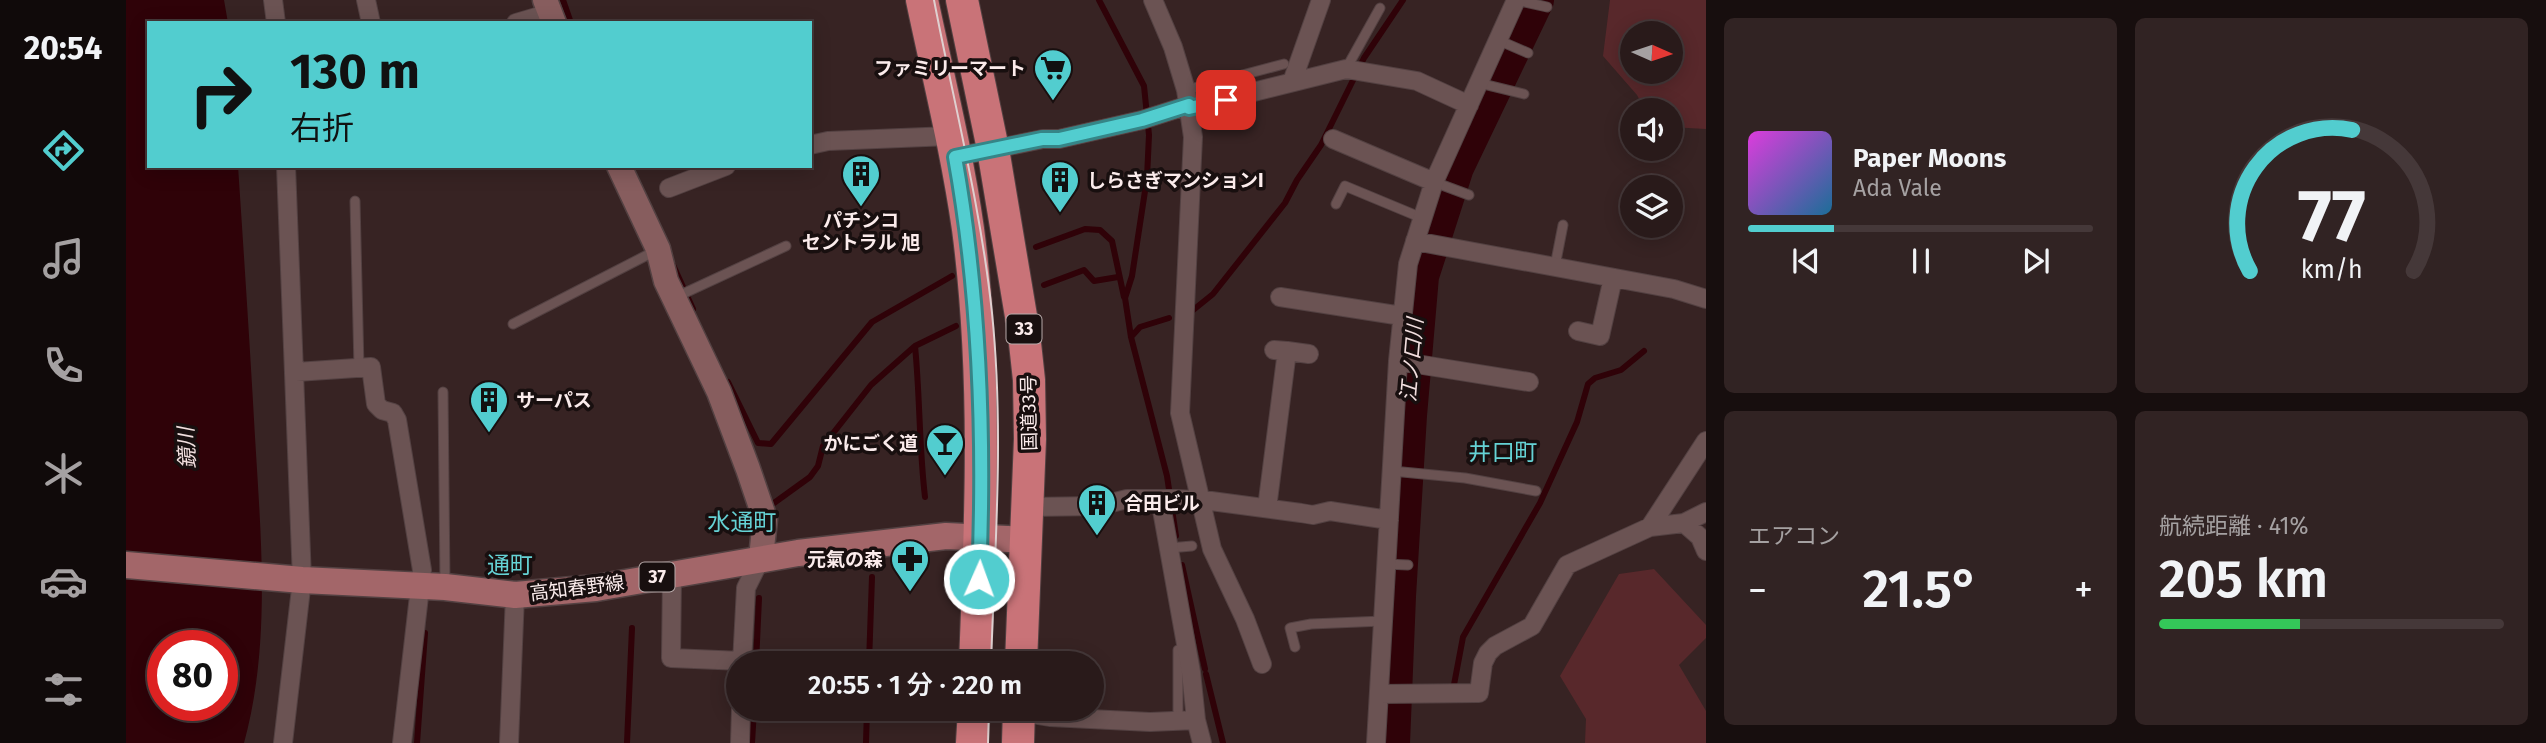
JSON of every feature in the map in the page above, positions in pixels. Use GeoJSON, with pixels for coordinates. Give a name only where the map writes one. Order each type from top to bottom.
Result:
{"type":"FeatureCollection","features":[{"type":"Feature","properties":{"kind":"highway","name":"33"},"geometry":{"type":"LineString","coordinates":[[922,0],[967,227],[981,387],[981,538],[976,651]]}},
{"type":"Feature","properties":{"kind":"highway","name":"国道33号"},"geometry":{"type":"LineString","coordinates":[[962,0],[993,149],[1024,334],[1030,439],[1022,651]]}},
{"type":"Feature","properties":{"kind":"highway"},"geometry":{"type":"LineString","coordinates":[[972,743],[973,721]]}},
{"type":"Feature","properties":{"kind":"highway"},"geometry":{"type":"LineString","coordinates":[[1017,743],[1018,721]]}},
{"type":"Feature","properties":{"kind":"main road","name":"高知春野線"},"geometry":{"type":"LineString","coordinates":[[126,565],[515,595],[596,588],[761,558],[946,536],[1027,540]]}},
{"type":"Feature","properties":{"kind":"street"},"geometry":{"type":"LineString","coordinates":[[273,0],[276,21]]}},
{"type":"Feature","properties":{"kind":"street"},"geometry":{"type":"LineString","coordinates":[[366,0],[371,21]]}},
{"type":"Feature","properties":{"kind":"street"},"geometry":{"type":"LineString","coordinates":[[1153,0],[1173,47],[1188,101],[1194,159],[1181,348],[1180,413],[1215,557],[1245,619],[1262,663]]}},
{"type":"Feature","properties":{"kind":"street"},"geometry":{"type":"LineString","coordinates":[[1292,82],[1321,0]]}},
{"type":"Feature","properties":{"kind":"street"},"geometry":{"type":"LineString","coordinates":[[1376,743],[1383,694],[1382,621],[1390,564],[1392,471],[1408,362],[1402,316],[1408,264],[1424,242],[1422,218],[1516,0]]}},
{"type":"Feature","properties":{"kind":"street"},"geometry":{"type":"LineString","coordinates":[[522,21],[550,12]]}},
{"type":"Feature","properties":{"kind":"street"},"geometry":{"type":"LineString","coordinates":[[812,145],[828,141],[993,149],[1042,139],[1059,139],[1148,118],[1188,101],[1245,96],[1292,82],[1354,70],[1417,81],[1469,105]]}},
{"type":"Feature","properties":{"kind":"street"},"geometry":{"type":"LineString","coordinates":[[1333,139],[1437,183]]}},
{"type":"Feature","properties":{"kind":"street"},"geometry":{"type":"LineString","coordinates":[[283,743],[295,580],[296,372],[286,168]]}},
{"type":"Feature","properties":{"kind":"street"},"geometry":{"type":"LineString","coordinates":[[620,168],[658,249],[666,281],[719,392],[765,519],[761,558],[746,588],[743,651]]}},
{"type":"Feature","properties":{"kind":"street"},"geometry":{"type":"LineString","coordinates":[[668,188],[721,168]]}},
{"type":"Feature","properties":{"kind":"street"},"geometry":{"type":"LineString","coordinates":[[1424,242],[1674,289],[1706,299]]}},
{"type":"Feature","properties":{"kind":"street"},"geometry":{"type":"LineString","coordinates":[[1578,331],[1600,336],[1613,278]]}},
{"type":"Feature","properties":{"kind":"street"},"geometry":{"type":"LineString","coordinates":[[1280,298],[1402,316]]}},
{"type":"Feature","properties":{"kind":"street"},"geometry":{"type":"LineString","coordinates":[[1267,508],[1280,351],[1309,354]]}},
{"type":"Feature","properties":{"kind":"street"},"geometry":{"type":"LineString","coordinates":[[1408,362],[1529,382]]}},
{"type":"Feature","properties":{"kind":"street"},"geometry":{"type":"LineString","coordinates":[[296,372],[371,367],[376,404],[393,413],[397,421],[418,545],[433,587],[413,630],[402,743]]}},
{"type":"Feature","properties":{"kind":"street"},"geometry":{"type":"LineString","coordinates":[[1650,527],[1706,441]]}},
{"type":"Feature","properties":{"kind":"street"},"geometry":{"type":"LineString","coordinates":[[1028,507],[1099,506],[1127,499],[1202,500],[1313,515],[1330,511],[1389,520]]}},
{"type":"Feature","properties":{"kind":"street"},"geometry":{"type":"LineString","coordinates":[[1167,499],[1168,548],[1191,672],[1187,720],[1202,743]]}},
{"type":"Feature","properties":{"kind":"street"},"geometry":{"type":"LineString","coordinates":[[1383,694],[1479,694],[1483,663],[1488,653],[1495,646],[1532,625],[1567,565],[1650,527],[1684,523],[1706,512]]}},
{"type":"Feature","properties":{"kind":"street"},"geometry":{"type":"LineString","coordinates":[[1684,523],[1700,537],[1706,551]]}},
{"type":"Feature","properties":{"kind":"street"},"geometry":{"type":"LineString","coordinates":[[672,575],[671,658],[726,661]]}},
{"type":"Feature","properties":{"kind":"street"},"geometry":{"type":"LineString","coordinates":[[509,743],[515,595]]}},
{"type":"Feature","properties":{"kind":"street"},"geometry":{"type":"LineString","coordinates":[[1104,720],[1187,720]]}},
{"type":"Feature","properties":{"kind":"street"},"geometry":{"type":"LineString","coordinates":[[740,743],[741,721]]}},
{"type":"Feature","properties":{"kind":"lane"},"geometry":{"type":"LineString","coordinates":[[1516,0],[1547,7]]}},
{"type":"Feature","properties":{"kind":"lane"},"geometry":{"type":"LineString","coordinates":[[1354,70],[1380,8]]}},
{"type":"Feature","properties":{"kind":"lane"},"geometry":{"type":"LineString","coordinates":[[1498,40],[1528,53]]}},
{"type":"Feature","properties":{"kind":"lane"},"geometry":{"type":"LineString","coordinates":[[1188,101],[1284,64]]}},
{"type":"Feature","properties":{"kind":"lane"},"geometry":{"type":"LineString","coordinates":[[1479,83],[1524,94]]}},
{"type":"Feature","properties":{"kind":"lane"},"geometry":{"type":"LineString","coordinates":[[1437,183],[1469,195]]}},
{"type":"Feature","properties":{"kind":"lane"},"geometry":{"type":"LineString","coordinates":[[1336,204],[1345,186],[1422,218]]}},
{"type":"Feature","properties":{"kind":"lane"},"geometry":{"type":"LineString","coordinates":[[355,201],[359,368]]}},
{"type":"Feature","properties":{"kind":"lane"},"geometry":{"type":"LineString","coordinates":[[1555,266],[1563,225]]}},
{"type":"Feature","properties":{"kind":"lane"},"geometry":{"type":"LineString","coordinates":[[674,298],[786,246]]}},
{"type":"Feature","properties":{"kind":"lane"},"geometry":{"type":"LineString","coordinates":[[513,324],[658,249]]}},
{"type":"Feature","properties":{"kind":"lane"},"geometry":{"type":"LineString","coordinates":[[433,587],[443,392]]}},
{"type":"Feature","properties":{"kind":"lane"},"geometry":{"type":"LineString","coordinates":[[1392,471],[1465,478],[1536,491]]}},
{"type":"Feature","properties":{"kind":"lane"},"geometry":{"type":"LineString","coordinates":[[1168,548],[1192,546]]}},
{"type":"Feature","properties":{"kind":"lane"},"geometry":{"type":"LineString","coordinates":[[1390,564],[1408,565]]}},
{"type":"Feature","properties":{"kind":"lane"},"geometry":{"type":"LineString","coordinates":[[1295,647],[1290,628],[1311,624],[1382,621]]}},
{"type":"Feature","properties":{"kind":"lane"},"geometry":{"type":"LineString","coordinates":[[1178,650],[1187,720]]}},
{"type":"Feature","properties":{"kind":"shaded area"},"geometry":{"type":"Polygon","coordinates":[[[1610,0],[1706,0],[1706,129],[1683,128],[1683,98],[1639,98],[1627,84],[1684,84],[1684,21],[1620,21],[1620,76],[1603,56],[1610,0]]]}},
{"type":"Feature","properties":{"kind":"shaded area"},"geometry":{"type":"Polygon","coordinates":[[[1654,569],[1706,625],[1706,638],[1679,665],[1706,711],[1706,743],[1585,743],[1586,719],[1560,676],[1619,574],[1654,569]]]}},
{"type":"Feature","properties":{"kind":"water","name":"鏡川"},"geometry":{"type":"Polygon","coordinates":[[[126,0],[224,0],[228,21],[147,21],[147,168],[238,168],[261,552],[261,629],[252,706],[244,743],[126,743],[126,0]]]}},
{"type":"Feature","properties":{"kind":"waterway"},"geometry":{"type":"LineString","coordinates":[[563,0],[570,21]]}},
{"type":"Feature","properties":{"kind":"waterway"},"geometry":{"type":"LineString","coordinates":[[1099,0],[1144,86],[1149,135],[1147,178],[1132,276],[1125,298],[1131,337],[1167,476],[1176,536]]}},
{"type":"Feature","properties":{"kind":"waterway"},"geometry":{"type":"LineString","coordinates":[[1192,311],[1213,294],[1285,203],[1321,145],[1364,58],[1403,0]]}},
{"type":"Feature","properties":{"kind":"waterway","name":"江ノ口川"},"geometry":{"type":"LineString","coordinates":[[1391,743],[1408,415],[1420,276],[1455,167],[1535,0]]}},
{"type":"Feature","properties":{"kind":"waterway"},"geometry":{"type":"LineString","coordinates":[[1036,247],[1085,229],[1100,230],[1112,241],[1124,297]]}},
{"type":"Feature","properties":{"kind":"waterway"},"geometry":{"type":"LineString","coordinates":[[673,265],[693,309]]}},
{"type":"Feature","properties":{"kind":"waterway"},"geometry":{"type":"LineString","coordinates":[[1044,285],[1084,270],[1094,281],[1118,277]]}},
{"type":"Feature","properties":{"kind":"waterway"},"geometry":{"type":"LineString","coordinates":[[728,382],[758,443],[771,444],[872,322],[952,276]]}},
{"type":"Feature","properties":{"kind":"waterway"},"geometry":{"type":"LineString","coordinates":[[1131,337],[1140,327],[1169,318]]}},
{"type":"Feature","properties":{"kind":"waterway"},"geometry":{"type":"LineString","coordinates":[[925,497],[915,346],[956,326]]}},
{"type":"Feature","properties":{"kind":"waterway"},"geometry":{"type":"LineString","coordinates":[[774,503],[810,477],[818,466],[823,446],[871,385],[915,346]]}},
{"type":"Feature","properties":{"kind":"waterway"},"geometry":{"type":"LineString","coordinates":[[1453,690],[1463,637],[1540,503],[1577,422],[1588,384],[1595,378],[1621,370],[1644,351]]}},
{"type":"Feature","properties":{"kind":"waterway"},"geometry":{"type":"LineString","coordinates":[[1182,565],[1205,669]]}},
{"type":"Feature","properties":{"kind":"waterway"},"geometry":{"type":"LineString","coordinates":[[869,651],[872,577]]}},
{"type":"Feature","properties":{"kind":"waterway"},"geometry":{"type":"LineString","coordinates":[[757,651],[759,598]]}},
{"type":"Feature","properties":{"kind":"waterway"},"geometry":{"type":"LineString","coordinates":[[627,743],[632,628]]}},
{"type":"Feature","properties":{"kind":"waterway"},"geometry":{"type":"LineString","coordinates":[[417,743],[425,633]]}},
{"type":"Feature","properties":{"kind":"waterway"},"geometry":{"type":"LineString","coordinates":[[1206,674],[1223,743]]}},
{"type":"Feature","properties":{"kind":"waterway"},"geometry":{"type":"LineString","coordinates":[[752,743],[753,721]]}},
{"type":"Feature","properties":{"kind":"waterway"},"geometry":{"type":"LineString","coordinates":[[866,743],[867,721]]}},
{"type":"Feature","properties":{"kind":"tram line"},"geometry":{"type":"LineString","coordinates":[[934,0],[974,195],[987,274],[996,357],[998,445],[991,651]]}},
{"type":"Feature","properties":{"kind":"tram line"},"geometry":{"type":"LineString","coordinates":[[988,743],[989,721]]}},
{"type":"Feature","properties":{"kind":"place","name":"ファミリーマート"},"geometry":{"type":"Point","coordinates":[1053,102]}},
{"type":"Feature","properties":{"kind":"place","name":"パチンコ セントラル 旭"},"geometry":{"type":"Point","coordinates":[861,208]}},
{"type":"Feature","properties":{"kind":"place","name":"しらさぎマンションI"},"geometry":{"type":"Point","coordinates":[1060,214]}},
{"type":"Feature","properties":{"kind":"place","name":"サーパス"},"geometry":{"type":"Point","coordinates":[489,434]}},
{"type":"Feature","properties":{"kind":"place","name":"かにごく道"},"geometry":{"type":"Point","coordinates":[945,477]}},
{"type":"Feature","properties":{"kind":"place","name":"合田ビル"},"geometry":{"type":"Point","coordinates":[1097,537]}},
{"type":"Feature","properties":{"kind":"place","name":"元氣の森"},"geometry":{"type":"Point","coordinates":[910,593]}},
{"type":"Feature","properties":{"kind":"district","name":"井口町"},"geometry":{"type":"Point","coordinates":[1503,452]}},
{"type":"Feature","properties":{"kind":"district","name":"水通町"},"geometry":{"type":"Point","coordinates":[742,522]}},
{"type":"Feature","properties":{"kind":"district","name":"通町"},"geometry":{"type":"Point","coordinates":[510,565]}},
{"type":"Feature","properties":{"kind":"route"},"geometry":{"type":"LineString","coordinates":[[979,579],[981,387],[974,286],[955,157],[1042,139],[1059,139],[1142,120],[1189,105],[1189,108],[1226,100]]}}]}
